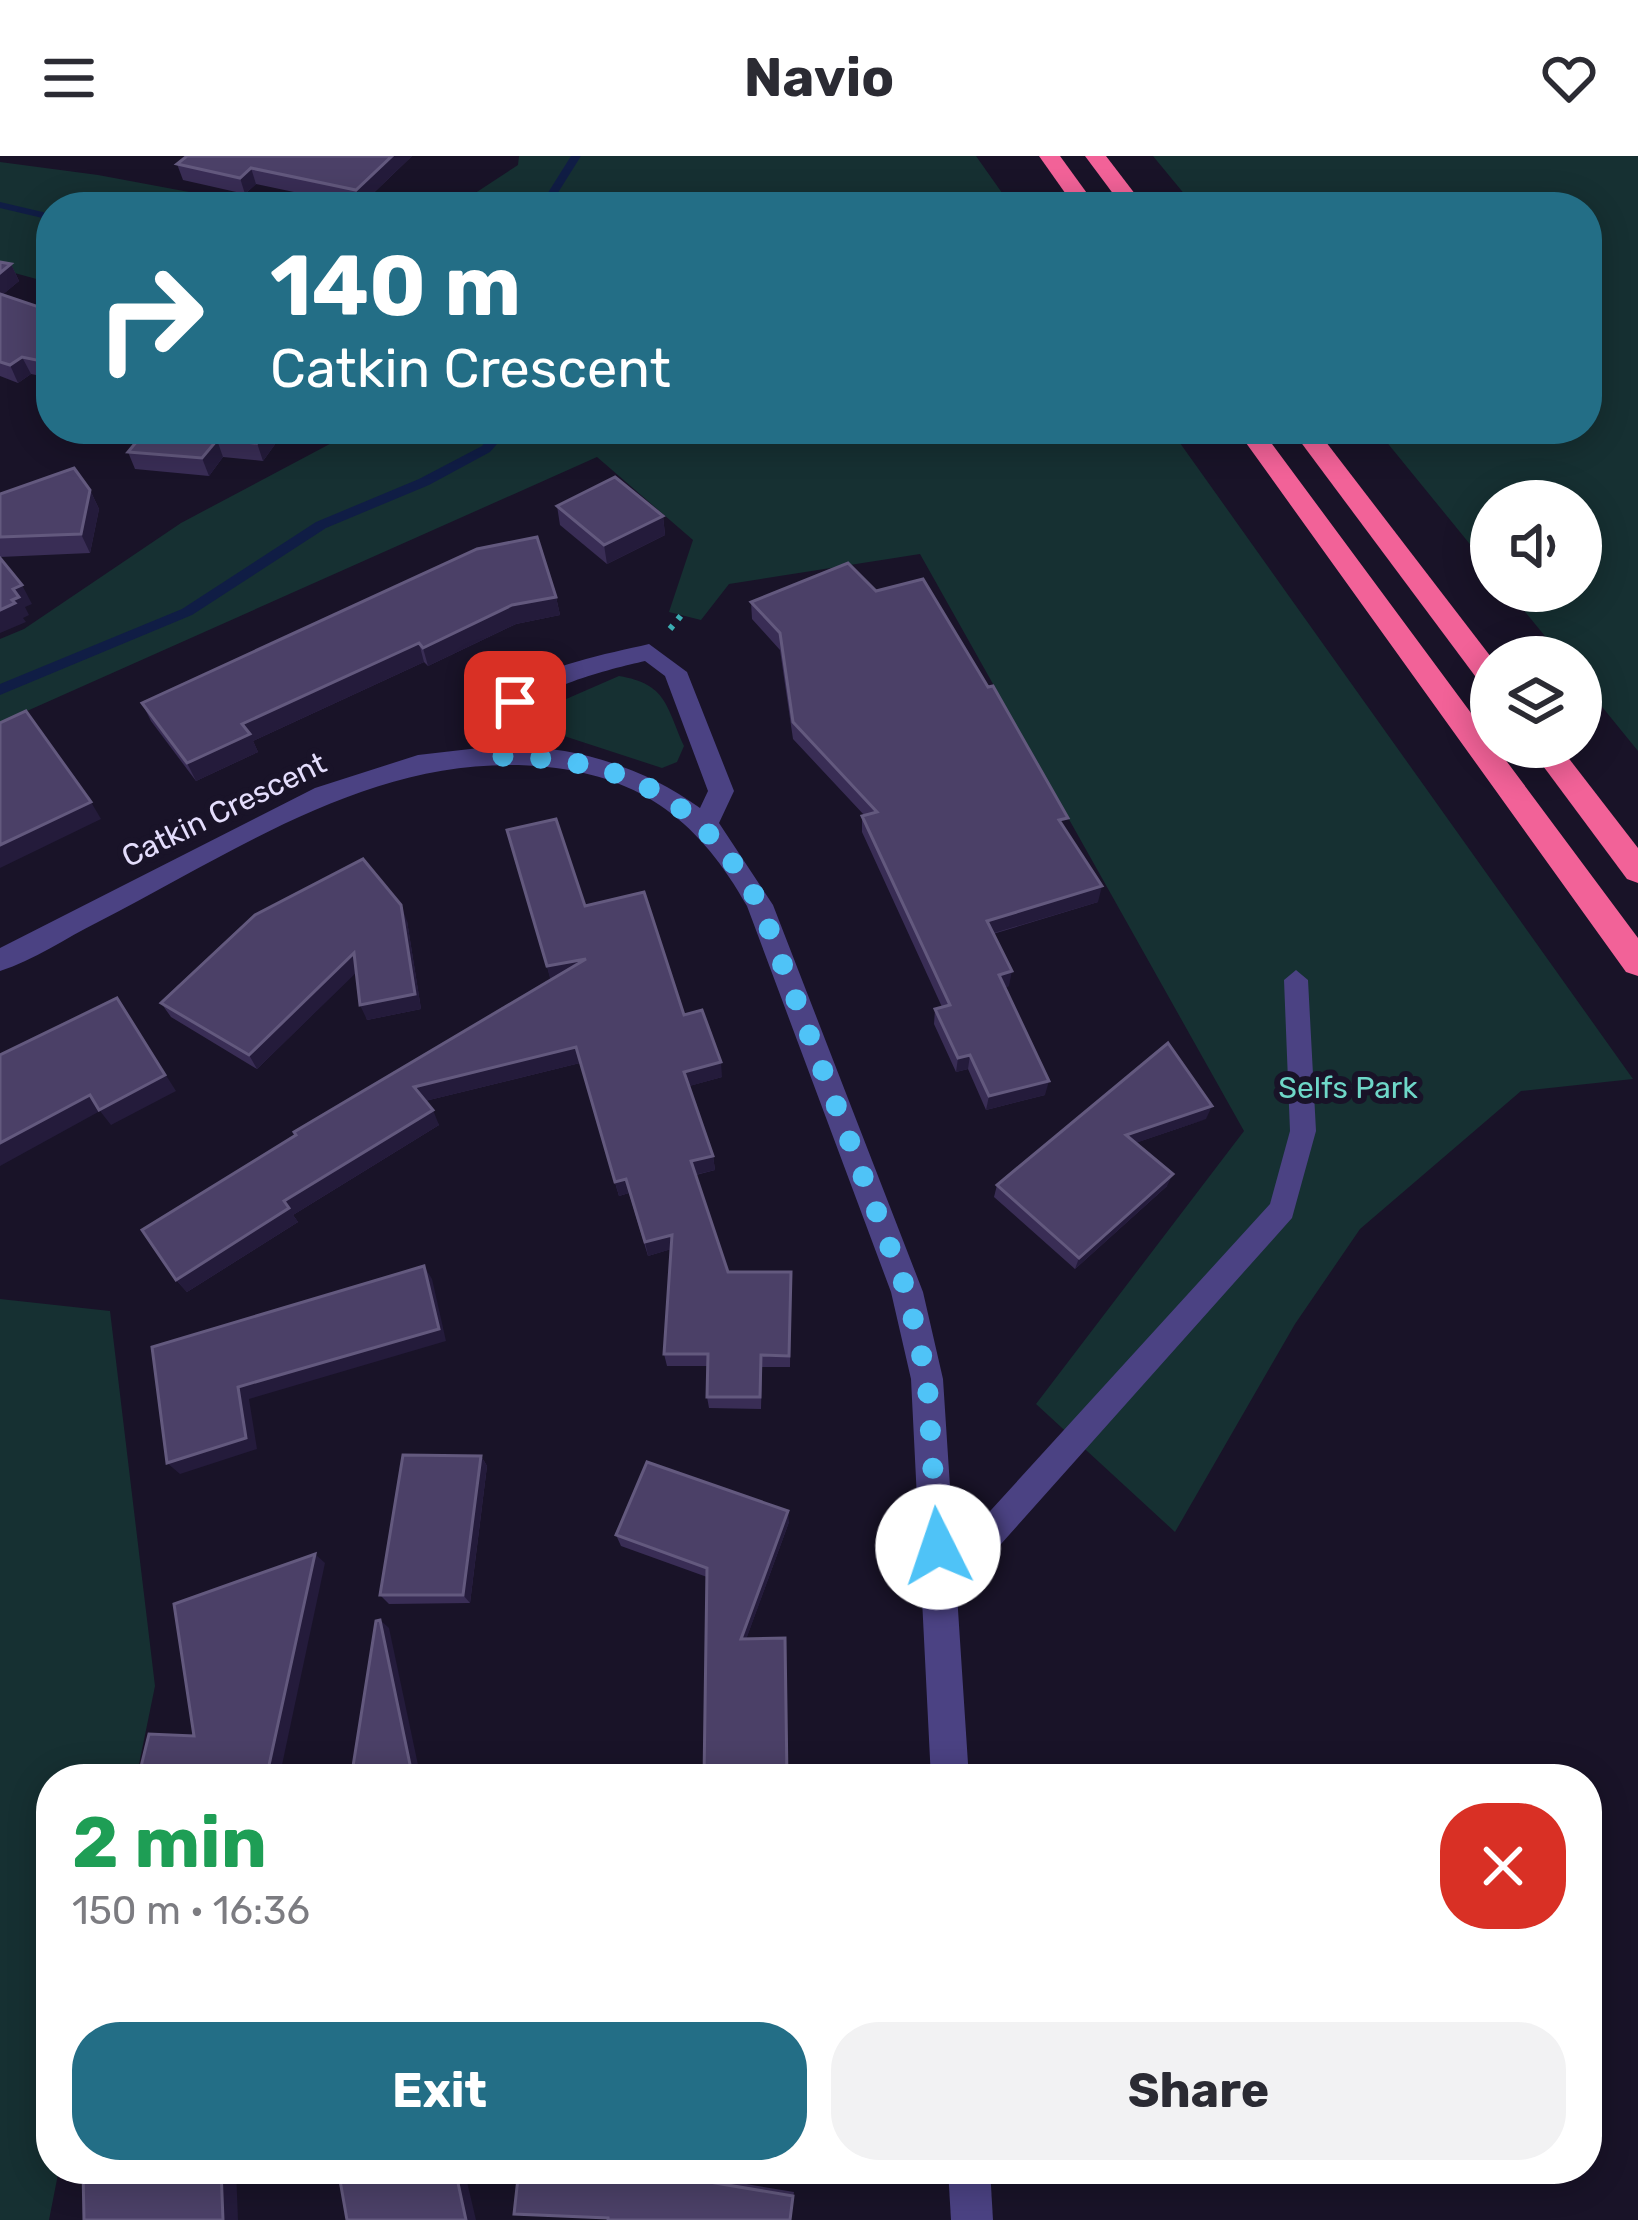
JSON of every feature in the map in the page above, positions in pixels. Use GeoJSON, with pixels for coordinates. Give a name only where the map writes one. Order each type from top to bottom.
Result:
{"type":"FeatureCollection","features":[{"type":"Feature","properties":{"kind":"highway"},"geometry":{"type":"LineString","coordinates":[[1049,156],[1075,192]]}},
{"type":"Feature","properties":{"kind":"highway"},"geometry":{"type":"LineString","coordinates":[[1096,156],[1123,192]]}},
{"type":"Feature","properties":{"kind":"highway"},"geometry":{"type":"LineString","coordinates":[[1259,444],[1638,963]]}},
{"type":"Feature","properties":{"kind":"highway"},"geometry":{"type":"LineString","coordinates":[[1314,444],[1470,649]]}},
{"type":"Feature","properties":{"kind":"highway"},"geometry":{"type":"LineString","coordinates":[[1560,768],[1638,871]]}},
{"type":"Feature","properties":{"kind":"street"},"geometry":{"type":"LineString","coordinates":[[489,756],[500,717],[515,702],[600,662],[649,652],[675,672],[721,791],[705,825]]}},
{"type":"Feature","properties":{"kind":"street","name":"Catkin Crescent"},"geometry":{"type":"LineString","coordinates":[[0,960],[325,793],[394,770],[489,756],[549,756],[615,774],[675,802],[705,825],[734,860],[760,905],[907,1292],[927,1379],[949,1764]]}},
{"type":"Feature","properties":{"kind":"street"},"geometry":{"type":"LineString","coordinates":[[970,2184],[972,2220]]}},
{"type":"Feature","properties":{"kind":"lane"},"geometry":{"type":"LineString","coordinates":[[940,1589],[1282,1210],[1304,1131],[1296,980]]}},
{"type":"Feature","properties":{"kind":"green space"},"geometry":{"type":"Polygon","coordinates":[[[519,156],[976,156],[1001,192],[477,192],[518,165],[519,156]]]}},
{"type":"Feature","properties":{"kind":"green space"},"geometry":{"type":"Polygon","coordinates":[[[1153,156],[1638,156],[1638,751],[1602,707],[1602,636],[1545,636],[1525,612],[1602,612],[1602,480],[1470,480],[1470,544],[1388,444],[1602,444],[1602,192],[1183,192],[1153,156]]]}},
{"type":"Feature","properties":{"kind":"green space"},"geometry":{"type":"Polygon","coordinates":[[[0,162],[189,192],[36,192],[36,279],[0,269],[0,162]]]}},
{"type":"Feature","properties":{"kind":"green space","name":"Selfs Park"},"geometry":{"type":"Polygon","coordinates":[[[330,444],[1181,444],[1633,1079],[1521,1091],[1360,1229],[1295,1324],[1175,1532],[1036,1404],[1244,1131],[920,554],[729,584],[701,620],[669,612],[693,540],[597,457],[0,723],[0,639],[24,629],[181,523],[330,444]]]}},
{"type":"Feature","properties":{"kind":"green space"},"geometry":{"type":"Polygon","coordinates":[[[619,676],[647,685],[663,699],[684,746],[677,762],[662,768],[564,736],[525,732],[521,721],[534,713],[619,676]]]}},
{"type":"Feature","properties":{"kind":"green space"},"geometry":{"type":"Polygon","coordinates":[[[0,1299],[110,1311],[155,1686],[139,1764],[36,1764],[36,2184],[56,2184],[49,2220],[0,2220],[0,1299]]]}},
{"type":"Feature","properties":{"kind":"building"},"geometry":{"type":"Polygon","coordinates":[[[187,156],[392,156],[356,190],[251,168],[240,178],[177,164],[187,156]]]}},
{"type":"Feature","properties":{"kind":"building"},"geometry":{"type":"Polygon","coordinates":[[[0,294],[36,306],[36,360],[22,357],[10,365],[0,362],[0,294]]]}},
{"type":"Feature","properties":{"kind":"building"},"geometry":{"type":"Polygon","coordinates":[[[135,444],[214,444],[202,458],[128,452],[135,444]]]}},
{"type":"Feature","properties":{"kind":"building"},"geometry":{"type":"Polygon","coordinates":[[[74,468],[90,490],[81,534],[0,537],[0,494],[74,468]]]}},
{"type":"Feature","properties":{"kind":"building"},"geometry":{"type":"Polygon","coordinates":[[[615,477],[663,516],[604,545],[557,506],[615,477]]]}},
{"type":"Feature","properties":{"kind":"building"},"geometry":{"type":"Polygon","coordinates":[[[537,537],[556,597],[512,605],[423,648],[419,643],[242,724],[250,734],[187,763],[142,703],[477,549],[537,537]]]}},
{"type":"Feature","properties":{"kind":"building"},"geometry":{"type":"Polygon","coordinates":[[[0,558],[22,585],[13,589],[19,597],[12,600],[15,603],[0,610],[0,558]]]}},
{"type":"Feature","properties":{"kind":"building"},"geometry":{"type":"Polygon","coordinates":[[[848,563],[876,591],[923,579],[988,687],[993,686],[1068,818],[1059,820],[1102,886],[987,921],[1012,971],[999,975],[1049,1081],[989,1096],[970,1055],[958,1058],[935,1009],[950,1005],[862,816],[877,812],[793,722],[780,633],[751,602],[848,563]]]}},
{"type":"Feature","properties":{"kind":"building"},"geometry":{"type":"Polygon","coordinates":[[[26,711],[91,802],[0,845],[0,723],[26,711]]]}},
{"type":"Feature","properties":{"kind":"building"},"geometry":{"type":"Polygon","coordinates":[[[556,819],[585,906],[644,892],[684,1015],[702,1010],[721,1062],[684,1072],[713,1156],[691,1161],[728,1272],[791,1272],[789,1356],[761,1355],[760,1397],[707,1397],[708,1354],[664,1354],[672,1235],[645,1242],[626,1179],[615,1182],[576,1047],[414,1087],[433,1110],[284,1201],[289,1208],[176,1280],[142,1230],[296,1135],[294,1132],[586,959],[547,966],[507,830],[556,819]]]}},
{"type":"Feature","properties":{"kind":"building"},"geometry":{"type":"Polygon","coordinates":[[[363,859],[401,905],[415,994],[360,1005],[354,953],[249,1055],[161,1003],[255,915],[363,859]]]}},
{"type":"Feature","properties":{"kind":"building"},"geometry":{"type":"Polygon","coordinates":[[[117,998],[165,1075],[99,1110],[90,1095],[0,1143],[0,1055],[117,998]]]}},
{"type":"Feature","properties":{"kind":"building"},"geometry":{"type":"Polygon","coordinates":[[[1168,1043],[1212,1106],[1126,1135],[1173,1174],[1079,1258],[997,1185],[1168,1043]]]}},
{"type":"Feature","properties":{"kind":"building"},"geometry":{"type":"Polygon","coordinates":[[[424,1266],[439,1329],[238,1387],[246,1438],[167,1463],[152,1347],[424,1266]]]}},
{"type":"Feature","properties":{"kind":"building"},"geometry":{"type":"Polygon","coordinates":[[[403,1455],[481,1456],[463,1595],[380,1595],[403,1455]]]}},
{"type":"Feature","properties":{"kind":"building"},"geometry":{"type":"Polygon","coordinates":[[[647,1462],[788,1511],[741,1639],[785,1638],[787,1764],[704,1764],[707,1568],[616,1535],[647,1462]]]}},
{"type":"Feature","properties":{"kind":"building"},"geometry":{"type":"Polygon","coordinates":[[[315,1554],[269,1764],[142,1764],[149,1734],[194,1736],[174,1604],[315,1554]]]}},
{"type":"Feature","properties":{"kind":"building"},"geometry":{"type":"Polygon","coordinates":[[[380,1620],[410,1764],[353,1764],[376,1621],[380,1620]]]}},
{"type":"Feature","properties":{"kind":"building"},"geometry":{"type":"Polygon","coordinates":[[[83,2184],[222,2184],[223,2220],[84,2220],[83,2184]]]}},
{"type":"Feature","properties":{"kind":"building"},"geometry":{"type":"Polygon","coordinates":[[[341,2184],[458,2184],[466,2220],[347,2220],[341,2184]]]}},
{"type":"Feature","properties":{"kind":"building"},"geometry":{"type":"Polygon","coordinates":[[[517,2184],[721,2184],[793,2196],[790,2220],[608,2220],[514,2214],[517,2184]]]}},
{"type":"Feature","properties":{"kind":"waterway"},"geometry":{"type":"LineString","coordinates":[[553,192],[576,156]]}},
{"type":"Feature","properties":{"kind":"waterway"},"geometry":{"type":"LineString","coordinates":[[0,205],[36,213]]}},
{"type":"Feature","properties":{"kind":"waterway"},"geometry":{"type":"LineString","coordinates":[[0,690],[187,612],[321,525],[424,482],[490,444]]}},
{"type":"Feature","properties":{"kind":"route"},"geometry":{"type":"LineString","coordinates":[[515,702],[500,717],[489,756],[549,756],[615,774],[675,802],[705,825],[734,860],[760,905],[907,1292],[927,1379],[938,1547]]}}]}
